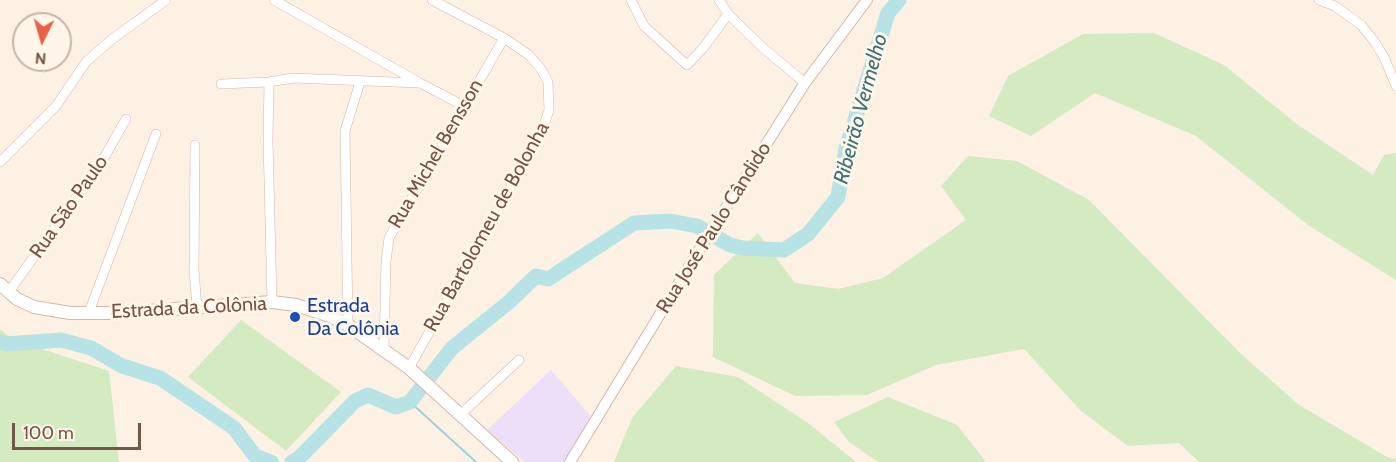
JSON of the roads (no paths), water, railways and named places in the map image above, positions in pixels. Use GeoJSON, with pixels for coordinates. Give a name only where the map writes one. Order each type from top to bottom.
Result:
{"type":"FeatureCollection","features":[{"type":"Feature","properties":{"kind":"main road","name":"Estrada da Colônia"},"geometry":{"type":"LineString","coordinates":[[4,289],[34,307],[48,310],[119,313],[272,302],[296,305],[330,316],[348,325],[409,368],[512,462]]}},
{"type":"Feature","properties":{"kind":"street"},"geometry":{"type":"LineString","coordinates":[[0,162],[60,101],[86,62],[111,40],[166,0]]}},
{"type":"Feature","properties":{"kind":"street"},"geometry":{"type":"LineString","coordinates":[[274,0],[464,106]]}},
{"type":"Feature","properties":{"kind":"street","name":"Rua Bartolomeu de Bolonha"},"geometry":{"type":"LineString","coordinates":[[409,368],[547,121],[550,95],[548,82],[542,69],[529,55],[504,38],[432,0]]}},
{"type":"Feature","properties":{"kind":"street"},"geometry":{"type":"LineString","coordinates":[[631,0],[644,26],[687,65],[704,47],[728,14]]}},
{"type":"Feature","properties":{"kind":"street"},"geometry":{"type":"LineString","coordinates":[[719,0],[728,14],[762,47],[805,83]]}},
{"type":"Feature","properties":{"kind":"street","name":"Rua José Paulo Cândido"},"geometry":{"type":"LineString","coordinates":[[570,462],[696,255],[805,83],[867,0]]}},
{"type":"Feature","properties":{"kind":"street"},"geometry":{"type":"LineString","coordinates":[[1319,0],[1335,6],[1361,25],[1384,57],[1396,86]]}},
{"type":"Feature","properties":{"kind":"street","name":"Rua Michel Bensson"},"geometry":{"type":"LineString","coordinates":[[384,349],[386,261],[389,238],[504,38]]}},
{"type":"Feature","properties":{"kind":"street"},"geometry":{"type":"LineString","coordinates":[[221,84],[269,82],[293,78],[420,83]]}},
{"type":"Feature","properties":{"kind":"street"},"geometry":{"type":"LineString","coordinates":[[269,82],[272,302]]}},
{"type":"Feature","properties":{"kind":"street"},"geometry":{"type":"LineString","coordinates":[[348,325],[345,131],[360,82]]}},
{"type":"Feature","properties":{"kind":"street","name":"Rua São Paulo"},"geometry":{"type":"LineString","coordinates":[[4,289],[100,165],[126,119]]}},
{"type":"Feature","properties":{"kind":"street"},"geometry":{"type":"LineString","coordinates":[[89,312],[156,134]]}},
{"type":"Feature","properties":{"kind":"street"},"geometry":{"type":"LineString","coordinates":[[195,145],[194,270],[197,307]]}},
{"type":"Feature","properties":{"kind":"street"},"geometry":{"type":"LineString","coordinates":[[460,414],[519,360]]}},
{"type":"Feature","properties":{"kind":"waterway","name":"Ribeirão Vermelho"},"geometry":{"type":"LineString","coordinates":[[292,462],[299,458],[355,401],[368,395],[396,407],[410,402],[452,348],[509,302],[536,276],[548,279],[634,223],[670,221],[697,226],[730,245],[743,248],[784,250],[808,234],[838,197],[846,149],[888,13],[899,0]]}},
{"type":"Feature","properties":{"kind":"waterway","name":"Ribeirão Vermelho"},"geometry":{"type":"LineString","coordinates":[[0,342],[6,344],[61,340],[91,348],[122,366],[160,378],[234,428],[255,456],[271,462]]}},
{"type":"Feature","properties":{"kind":"waterway"},"geometry":{"type":"LineString","coordinates":[[410,402],[476,462]]}},
{"type":"Feature","properties":{"kind":"place","name":"Estrada Da Colônia"},"geometry":{"type":"Point","coordinates":[295,317]}}]}
